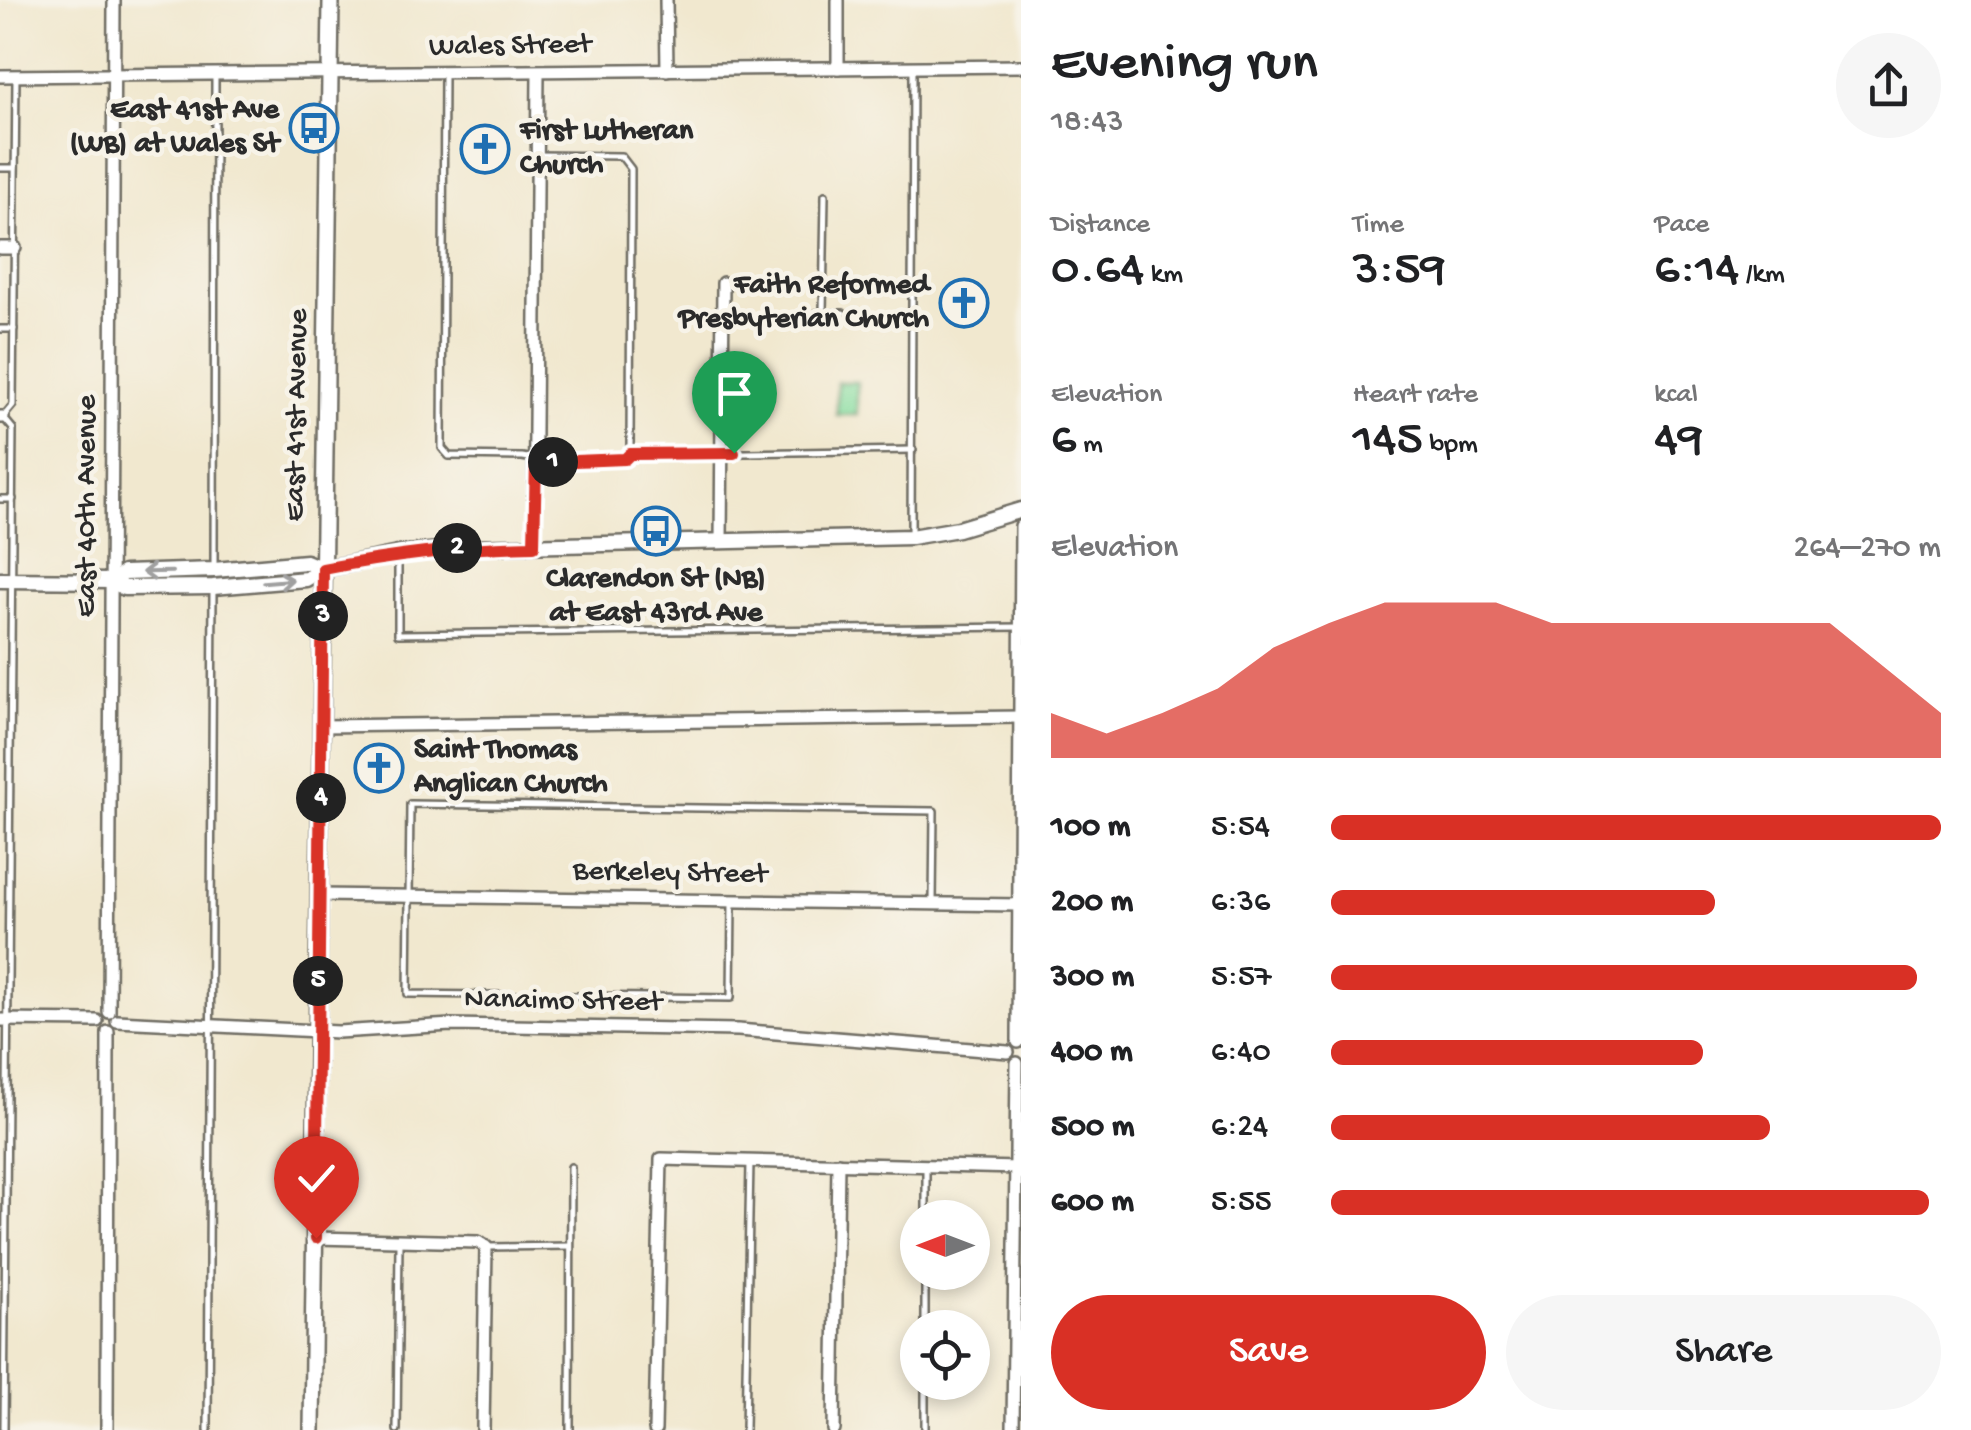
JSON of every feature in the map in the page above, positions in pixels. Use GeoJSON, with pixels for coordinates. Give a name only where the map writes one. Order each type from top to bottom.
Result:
{"type":"FeatureCollection","features":[{"type":"Feature","properties":{"kind":"main road","name":"East 41st Avenue"},"geometry":{"type":"LineString","coordinates":[[312,1430],[331,0]]}},
{"type":"Feature","properties":{"kind":"street","name":"East 40th Avenue"},"geometry":{"type":"LineString","coordinates":[[113,1016],[114,0]]}},
{"type":"Feature","properties":{"kind":"street"},"geometry":{"type":"LineString","coordinates":[[666,0],[667,70]]}},
{"type":"Feature","properties":{"kind":"street"},"geometry":{"type":"LineString","coordinates":[[838,0],[838,68]]}},
{"type":"Feature","properties":{"kind":"street","name":"Wales Street"},"geometry":{"type":"LineString","coordinates":[[0,76],[1021,66]]}},
{"type":"Feature","properties":{"kind":"street"},"geometry":{"type":"LineString","coordinates":[[534,546],[538,72]]}},
{"type":"Feature","properties":{"kind":"street"},"geometry":{"type":"LineString","coordinates":[[0,248],[14,248]]}},
{"type":"Feature","properties":{"kind":"street"},"geometry":{"type":"LineString","coordinates":[[721,542],[723,283]]}},
{"type":"Feature","properties":{"kind":"street"},"geometry":{"type":"LineString","coordinates":[[6,580],[112,581],[124,588],[213,587],[306,579],[323,569],[398,554],[470,547],[911,537],[958,529],[1021,510]]}},
{"type":"Feature","properties":{"kind":"street"},"geometry":{"type":"LineString","coordinates":[[1012,1430],[1019,1062],[1009,1058],[1008,1052],[1010,1046],[1019,1043],[1021,526]]}},
{"type":"Feature","properties":{"kind":"street"},"geometry":{"type":"LineString","coordinates":[[112,581],[124,573],[306,562],[323,569]]}},
{"type":"Feature","properties":{"kind":"street"},"geometry":{"type":"LineString","coordinates":[[321,726],[1020,717]]}},
{"type":"Feature","properties":{"kind":"street","name":"Berkeley Street"},"geometry":{"type":"LineString","coordinates":[[320,894],[1020,906]]}},
{"type":"Feature","properties":{"kind":"street"},"geometry":{"type":"LineString","coordinates":[[100,1015],[113,1016],[114,1030],[100,1030],[100,1015]]}},
{"type":"Feature","properties":{"kind":"street","name":"Nanaimo Street"},"geometry":{"type":"LineString","coordinates":[[113,1016],[318,1030],[451,1025],[738,1030],[1008,1052]]}},
{"type":"Feature","properties":{"kind":"street"},"geometry":{"type":"LineString","coordinates":[[3,1020],[97,1021]]}},
{"type":"Feature","properties":{"kind":"street"},"geometry":{"type":"LineString","coordinates":[[106,1430],[108,1032]]}},
{"type":"Feature","properties":{"kind":"street"},"geometry":{"type":"LineString","coordinates":[[655,1430],[661,1159],[1018,1168]]}},
{"type":"Feature","properties":{"kind":"street"},"geometry":{"type":"LineString","coordinates":[[834,1430],[838,1163]]}},
{"type":"Feature","properties":{"kind":"street"},"geometry":{"type":"LineString","coordinates":[[316,1238],[478,1242],[486,1248],[483,1430]]}},
{"type":"Feature","properties":{"kind":"lane"},"geometry":{"type":"LineString","coordinates":[[911,537],[913,68]]}},
{"type":"Feature","properties":{"kind":"lane"},"geometry":{"type":"LineString","coordinates":[[444,73],[442,448],[449,456],[550,462],[625,459],[630,454],[912,450]]}},
{"type":"Feature","properties":{"kind":"lane"},"geometry":{"type":"LineString","coordinates":[[214,570],[216,75]]}},
{"type":"Feature","properties":{"kind":"lane"},"geometry":{"type":"LineString","coordinates":[[4,1430],[6,580],[12,429],[1,417],[13,405],[16,76]]}},
{"type":"Feature","properties":{"kind":"lane"},"geometry":{"type":"LineString","coordinates":[[537,156],[621,156],[631,169],[630,454]]}},
{"type":"Feature","properties":{"kind":"lane"},"geometry":{"type":"LineString","coordinates":[[0,168],[15,168]]}},
{"type":"Feature","properties":{"kind":"lane"},"geometry":{"type":"LineString","coordinates":[[826,195],[820,313],[842,313]]}},
{"type":"Feature","properties":{"kind":"lane"},"geometry":{"type":"LineString","coordinates":[[0,329],[14,329]]}},
{"type":"Feature","properties":{"kind":"lane"},"geometry":{"type":"LineString","coordinates":[[0,499],[12,499]]}},
{"type":"Feature","properties":{"kind":"lane"},"geometry":{"type":"LineString","coordinates":[[398,554],[398,634],[1020,627]]}},
{"type":"Feature","properties":{"kind":"lane"},"geometry":{"type":"LineString","coordinates":[[208,1430],[213,587]]}},
{"type":"Feature","properties":{"kind":"lane"},"geometry":{"type":"LineString","coordinates":[[732,900],[731,998],[408,994],[410,804],[934,811],[933,903]]}},
{"type":"Feature","properties":{"kind":"lane"},"geometry":{"type":"LineString","coordinates":[[746,1430],[750,1159]]}},
{"type":"Feature","properties":{"kind":"lane"},"geometry":{"type":"LineString","coordinates":[[570,1430],[571,1167]]}},
{"type":"Feature","properties":{"kind":"lane"},"geometry":{"type":"LineString","coordinates":[[926,1167],[926,1200]]}},
{"type":"Feature","properties":{"kind":"lane"},"geometry":{"type":"LineString","coordinates":[[397,1430],[400,1240]]}},
{"type":"Feature","properties":{"kind":"lane"},"geometry":{"type":"LineString","coordinates":[[486,1248],[570,1246]]}},
{"type":"Feature","properties":{"kind":"lane"},"geometry":{"type":"LineString","coordinates":[[925,1400],[925,1430]]}},
{"type":"Feature","properties":{"kind":"green space"},"geometry":{"type":"Polygon","coordinates":[[[837,382],[857,382],[857,415],[837,415],[837,382]]]}},
{"type":"Feature","properties":{"kind":"place","name":"East 41st Ave (WB) at Wales St"},"geometry":{"type":"Point","coordinates":[314,128]}},
{"type":"Feature","properties":{"kind":"place","name":"First Lutheran Church"},"geometry":{"type":"Point","coordinates":[485,149]}},
{"type":"Feature","properties":{"kind":"place","name":"Faith Reformed Presbyterian Church"},"geometry":{"type":"Point","coordinates":[964,303]}},
{"type":"Feature","properties":{"kind":"place","name":"Clarendon St (NB) at East 43rd Ave"},"geometry":{"type":"Point","coordinates":[656,531]}},
{"type":"Feature","properties":{"kind":"place","name":"Saint Thomas Anglican Church"},"geometry":{"type":"Point","coordinates":[379,768]}},
{"type":"Feature","properties":{"kind":"route"},"geometry":{"type":"LineString","coordinates":[[316,1238],[323,569],[398,554],[534,546],[536,460],[734,453]]}}]}
